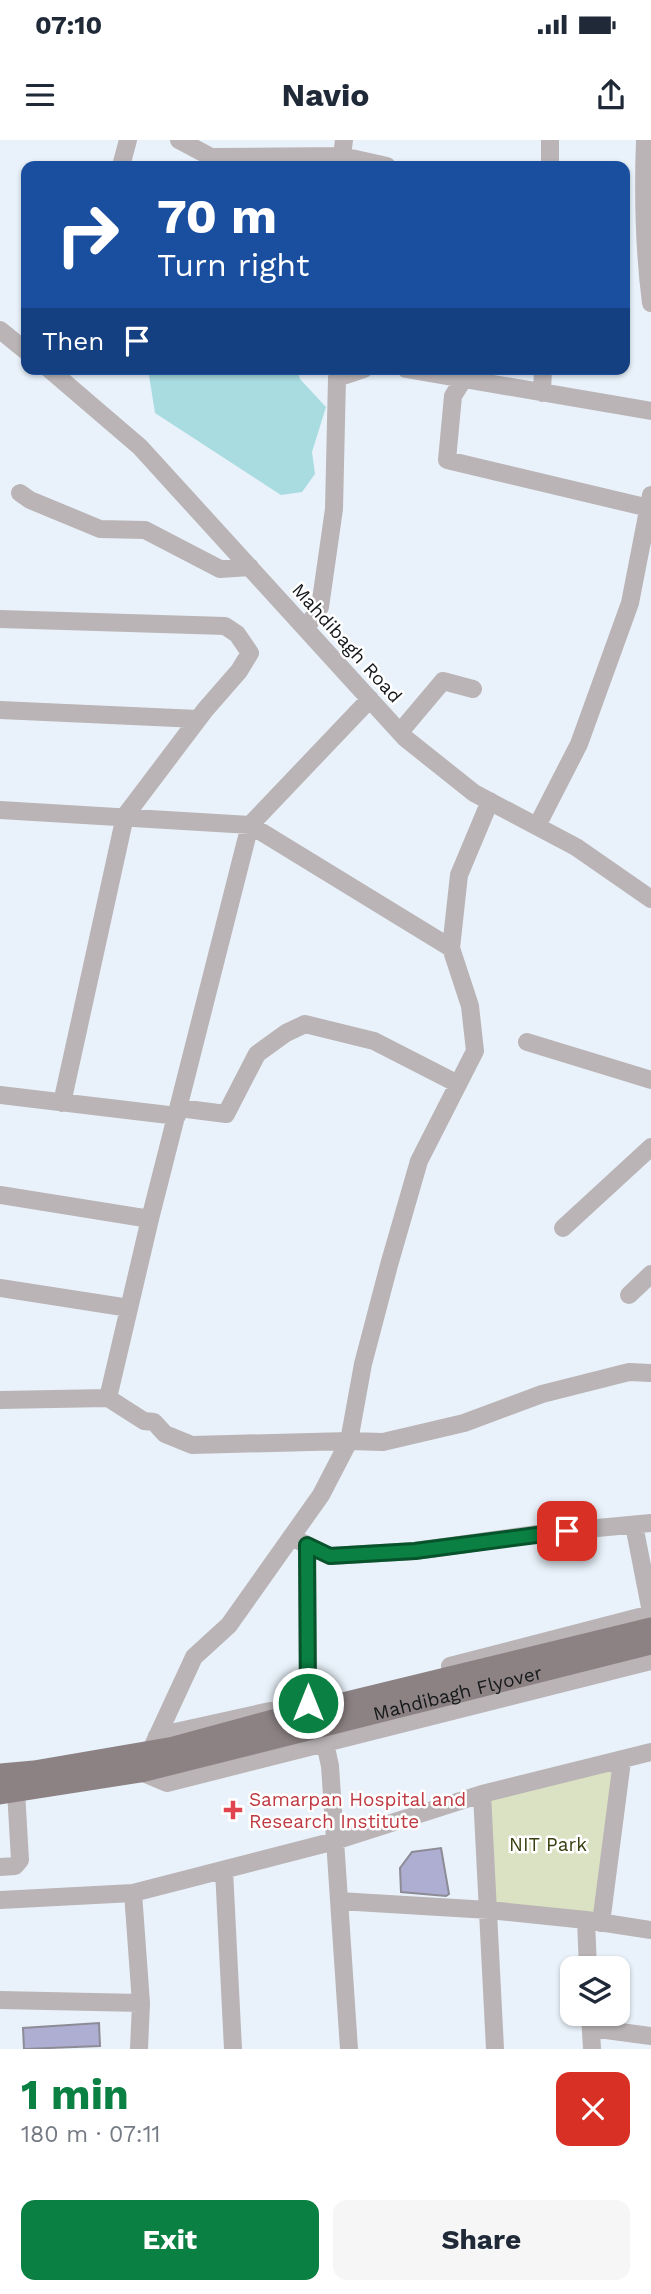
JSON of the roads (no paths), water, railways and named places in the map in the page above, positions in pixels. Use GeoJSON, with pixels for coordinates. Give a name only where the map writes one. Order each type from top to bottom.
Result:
{"type":"FeatureCollection","features":[{"type":"Feature","properties":{"kind":"main road","name":"Mahdibagh Flyover"},"geometry":{"type":"LineString","coordinates":[[8,1793],[141,1772],[164,1750],[289,1716],[651,1628]]}},
{"type":"Feature","properties":{"kind":"main road","name":"Mahdibagh Flyover"},"geometry":{"type":"LineString","coordinates":[[164,1750],[651,1644]]}},
{"type":"Feature","properties":{"kind":"main road"},"geometry":{"type":"LineString","coordinates":[[0,1774],[34,1772],[164,1750]]}},
{"type":"Feature","properties":{"kind":"street"},"geometry":{"type":"LineString","coordinates":[[122,161],[128,140]]}},
{"type":"Feature","properties":{"kind":"street"},"geometry":{"type":"LineString","coordinates":[[179,140],[212,154],[343,148],[375,161]]}},
{"type":"Feature","properties":{"kind":"street"},"geometry":{"type":"LineString","coordinates":[[550,140],[550,161]]}},
{"type":"Feature","properties":{"kind":"street"},"geometry":{"type":"LineString","coordinates":[[645,140],[643,185],[651,303]]}},
{"type":"Feature","properties":{"kind":"street"},"geometry":{"type":"LineString","coordinates":[[0,330],[21,347]]}},
{"type":"Feature","properties":{"kind":"street","name":"Mahdibagh Road"},"geometry":{"type":"LineString","coordinates":[[55,375],[140,447],[400,732],[474,793],[576,847],[651,899]]}},
{"type":"Feature","properties":{"kind":"street"},"geometry":{"type":"LineString","coordinates":[[306,628],[320,607],[334,509],[336,375]]}},
{"type":"Feature","properties":{"kind":"street"},"geometry":{"type":"LineString","coordinates":[[463,375],[453,396],[447,460],[650,502],[630,603],[579,744],[537,827]]}},
{"type":"Feature","properties":{"kind":"street"},"geometry":{"type":"LineString","coordinates":[[467,375],[542,393],[651,411]]}},
{"type":"Feature","properties":{"kind":"street"},"geometry":{"type":"LineString","coordinates":[[542,393],[543,375]]}},
{"type":"Feature","properties":{"kind":"street"},"geometry":{"type":"LineString","coordinates":[[20,493],[30,500],[100,528],[145,530],[220,569],[250,567]]}},
{"type":"Feature","properties":{"kind":"street"},"geometry":{"type":"LineString","coordinates":[[0,619],[225,626],[237,634],[250,653],[239,671],[198,719],[125,816],[62,1103]]}},
{"type":"Feature","properties":{"kind":"street"},"geometry":{"type":"LineString","coordinates":[[400,732],[443,681],[473,689]]}},
{"type":"Feature","properties":{"kind":"street"},"geometry":{"type":"LineString","coordinates":[[108,1398],[150,1219],[250,825],[370,699]]}},
{"type":"Feature","properties":{"kind":"street"},"geometry":{"type":"LineString","coordinates":[[0,710],[198,719]]}},
{"type":"Feature","properties":{"kind":"street"},"geometry":{"type":"LineString","coordinates":[[164,1750],[194,1657],[229,1625],[299,1541],[349,1441],[363,1364],[388,1265],[419,1161],[475,1051],[470,1006],[451,948],[459,875],[490,801]]}},
{"type":"Feature","properties":{"kind":"street"},"geometry":{"type":"LineString","coordinates":[[0,810],[250,825],[451,948]]}},
{"type":"Feature","properties":{"kind":"street"},"geometry":{"type":"LineString","coordinates":[[0,1095],[62,1103],[226,1114],[257,1054],[286,1033],[305,1024],[374,1041],[458,1084]]}},
{"type":"Feature","properties":{"kind":"street"},"geometry":{"type":"LineString","coordinates":[[527,1042],[651,1080]]}},
{"type":"Feature","properties":{"kind":"street"},"geometry":{"type":"LineString","coordinates":[[563,1228],[651,1147]]}},
{"type":"Feature","properties":{"kind":"street"},"geometry":{"type":"LineString","coordinates":[[0,1195],[150,1219]]}},
{"type":"Feature","properties":{"kind":"street"},"geometry":{"type":"LineString","coordinates":[[629,1295],[651,1274]]}},
{"type":"Feature","properties":{"kind":"street"},"geometry":{"type":"LineString","coordinates":[[0,1288],[129,1308]]}},
{"type":"Feature","properties":{"kind":"street"},"geometry":{"type":"LineString","coordinates":[[0,1400],[108,1398],[144,1421],[154,1422],[165,1434],[192,1444],[383,1442],[464,1423],[542,1394],[629,1372],[651,1373]]}},
{"type":"Feature","properties":{"kind":"street"},"geometry":{"type":"LineString","coordinates":[[164,1750],[308,1703],[651,1613],[643,1524],[544,1533],[415,1551],[330,1556],[299,1541]]}},
{"type":"Feature","properties":{"kind":"street"},"geometry":{"type":"LineString","coordinates":[[299,1541],[308,1703]]}},
{"type":"Feature","properties":{"kind":"street"},"geometry":{"type":"LineString","coordinates":[[141,1772],[167,1783],[651,1661]]}},
{"type":"Feature","properties":{"kind":"street"},"geometry":{"type":"LineString","coordinates":[[325,1743],[330,1766],[349,2049]]}},
{"type":"Feature","properties":{"kind":"street"},"geometry":{"type":"LineString","coordinates":[[0,1900],[133,1893],[335,1841],[482,1794],[651,1752]]}},
{"type":"Feature","properties":{"kind":"street"},"geometry":{"type":"LineString","coordinates":[[590,1956],[622,1761]]}},
{"type":"Feature","properties":{"kind":"street"},"geometry":{"type":"LineString","coordinates":[[0,1867],[15,1866],[20,1860],[8,1793]]}},
{"type":"Feature","properties":{"kind":"street"},"geometry":{"type":"LineString","coordinates":[[482,1794],[495,2049]]}},
{"type":"Feature","properties":{"kind":"street"},"geometry":{"type":"LineString","coordinates":[[224,1870],[233,2049]]}},
{"type":"Feature","properties":{"kind":"street"},"geometry":{"type":"LineString","coordinates":[[133,1893],[141,2003],[139,2049]]}},
{"type":"Feature","properties":{"kind":"street"},"geometry":{"type":"LineString","coordinates":[[339,1901],[489,1910],[651,1930]]}},
{"type":"Feature","properties":{"kind":"street"},"geometry":{"type":"LineString","coordinates":[[0,2000],[141,2003]]}},
{"type":"Feature","properties":{"kind":"street"},"geometry":{"type":"LineString","coordinates":[[591,2026],[592,2049]]}},
{"type":"Feature","properties":{"kind":"street"},"geometry":{"type":"LineString","coordinates":[[611,2026],[651,2036]]}},
{"type":"Feature","properties":{"kind":"water"},"geometry":{"type":"Polygon","coordinates":[[[149,375],[299,375],[326,407],[312,452],[315,474],[302,492],[281,495],[155,413],[149,375]]]}},
{"type":"Feature","properties":{"kind":"place","name":"Samarpan Hospital and Research Institute"},"geometry":{"type":"Point","coordinates":[233,1810]}},
{"type":"Feature","properties":{"kind":"park label","name":"NIT Park"},"geometry":{"type":"Point","coordinates":[548,1844]}}]}
